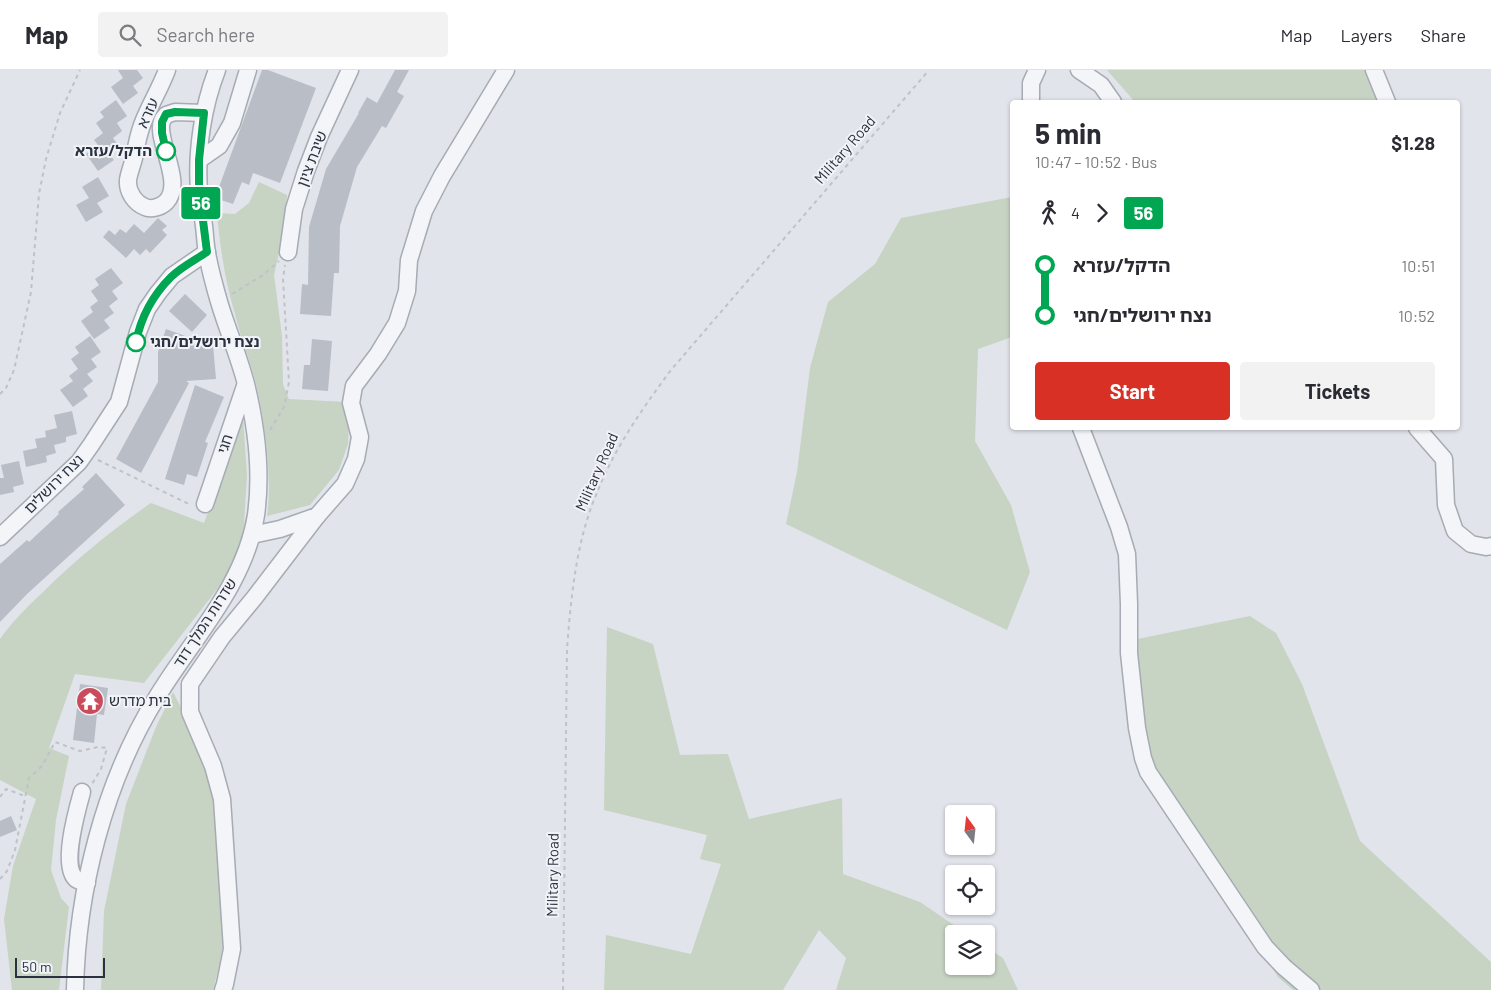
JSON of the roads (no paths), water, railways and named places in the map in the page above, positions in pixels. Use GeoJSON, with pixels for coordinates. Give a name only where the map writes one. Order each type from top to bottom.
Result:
{"type":"FeatureCollection","features":[{"type":"Feature","properties":{"kind":"street","name":"עזרא"},"geometry":{"type":"LineString","coordinates":[[168,70],[142,125],[128,181],[129,190],[133,198],[140,205],[149,209],[158,207],[166,202],[171,194],[173,184],[162,133],[162,122],[166,114],[175,112],[204,113]]}},
{"type":"Feature","properties":{"kind":"street","name":"שדרות המלך דוד"},"geometry":{"type":"LineString","coordinates":[[75,990],[80,929],[87,883],[99,830],[114,782],[155,699],[216,610],[243,562],[252,535],[258,498],[258,463],[246,384],[219,302],[207,252],[199,189],[199,160],[204,113],[216,70]]}},
{"type":"Feature","properties":{"kind":"street"},"geometry":{"type":"LineString","coordinates":[[199,160],[219,146],[232,123],[248,70]]}},
{"type":"Feature","properties":{"kind":"street","name":"שיבת ציון"},"geometry":{"type":"LineString","coordinates":[[288,252],[294,209],[306,171],[319,137],[350,70]]}},
{"type":"Feature","properties":{"kind":"street"},"geometry":{"type":"LineString","coordinates":[[223,990],[226,984],[232,949],[222,799],[213,766],[190,712],[190,684],[222,637],[317,516],[345,484],[356,458],[360,437],[351,403],[354,386],[378,354],[397,323],[408,291],[409,260],[424,211],[442,176],[506,70]]}},
{"type":"Feature","properties":{"kind":"street"},"geometry":{"type":"LineString","coordinates":[[1031,100],[1031,83],[1037,70]]}},
{"type":"Feature","properties":{"kind":"street"},"geometry":{"type":"LineString","coordinates":[[1080,70],[1101,86],[1112,100]]}},
{"type":"Feature","properties":{"kind":"street"},"geometry":{"type":"LineString","coordinates":[[1374,70],[1386,100]]}},
{"type":"Feature","properties":{"kind":"street","name":"נצח ירושלים"},"geometry":{"type":"LineString","coordinates":[[0,537],[79,462],[85,454],[119,402],[138,332],[147,309],[172,276],[207,252]]}},
{"type":"Feature","properties":{"kind":"street","name":"חגי"},"geometry":{"type":"LineString","coordinates":[[205,504],[246,384]]}},
{"type":"Feature","properties":{"kind":"street"},"geometry":{"type":"LineString","coordinates":[[1081,430],[1119,526],[1127,554],[1129,653],[1137,728],[1148,772],[1265,947],[1284,967],[1311,990]]}},
{"type":"Feature","properties":{"kind":"street"},"geometry":{"type":"LineString","coordinates":[[1419,430],[1444,459],[1446,505],[1455,531],[1471,544],[1491,546]]}},
{"type":"Feature","properties":{"kind":"street"},"geometry":{"type":"LineString","coordinates":[[252,535],[280,529],[317,516]]}},
{"type":"Feature","properties":{"kind":"street"},"geometry":{"type":"LineString","coordinates":[[82,792],[72,830],[70,857],[71,871],[77,880],[87,883]]}},
{"type":"Feature","properties":{"kind":"place","name":"הדקל/עזרא"},"geometry":{"type":"Point","coordinates":[166,151]}},
{"type":"Feature","properties":{"kind":"place","name":"נצח ירושלים/חגי"},"geometry":{"type":"Point","coordinates":[136,342]}},
{"type":"Feature","properties":{"kind":"place","name":"בית מדרש"},"geometry":{"type":"Point","coordinates":[90,701]}}]}
